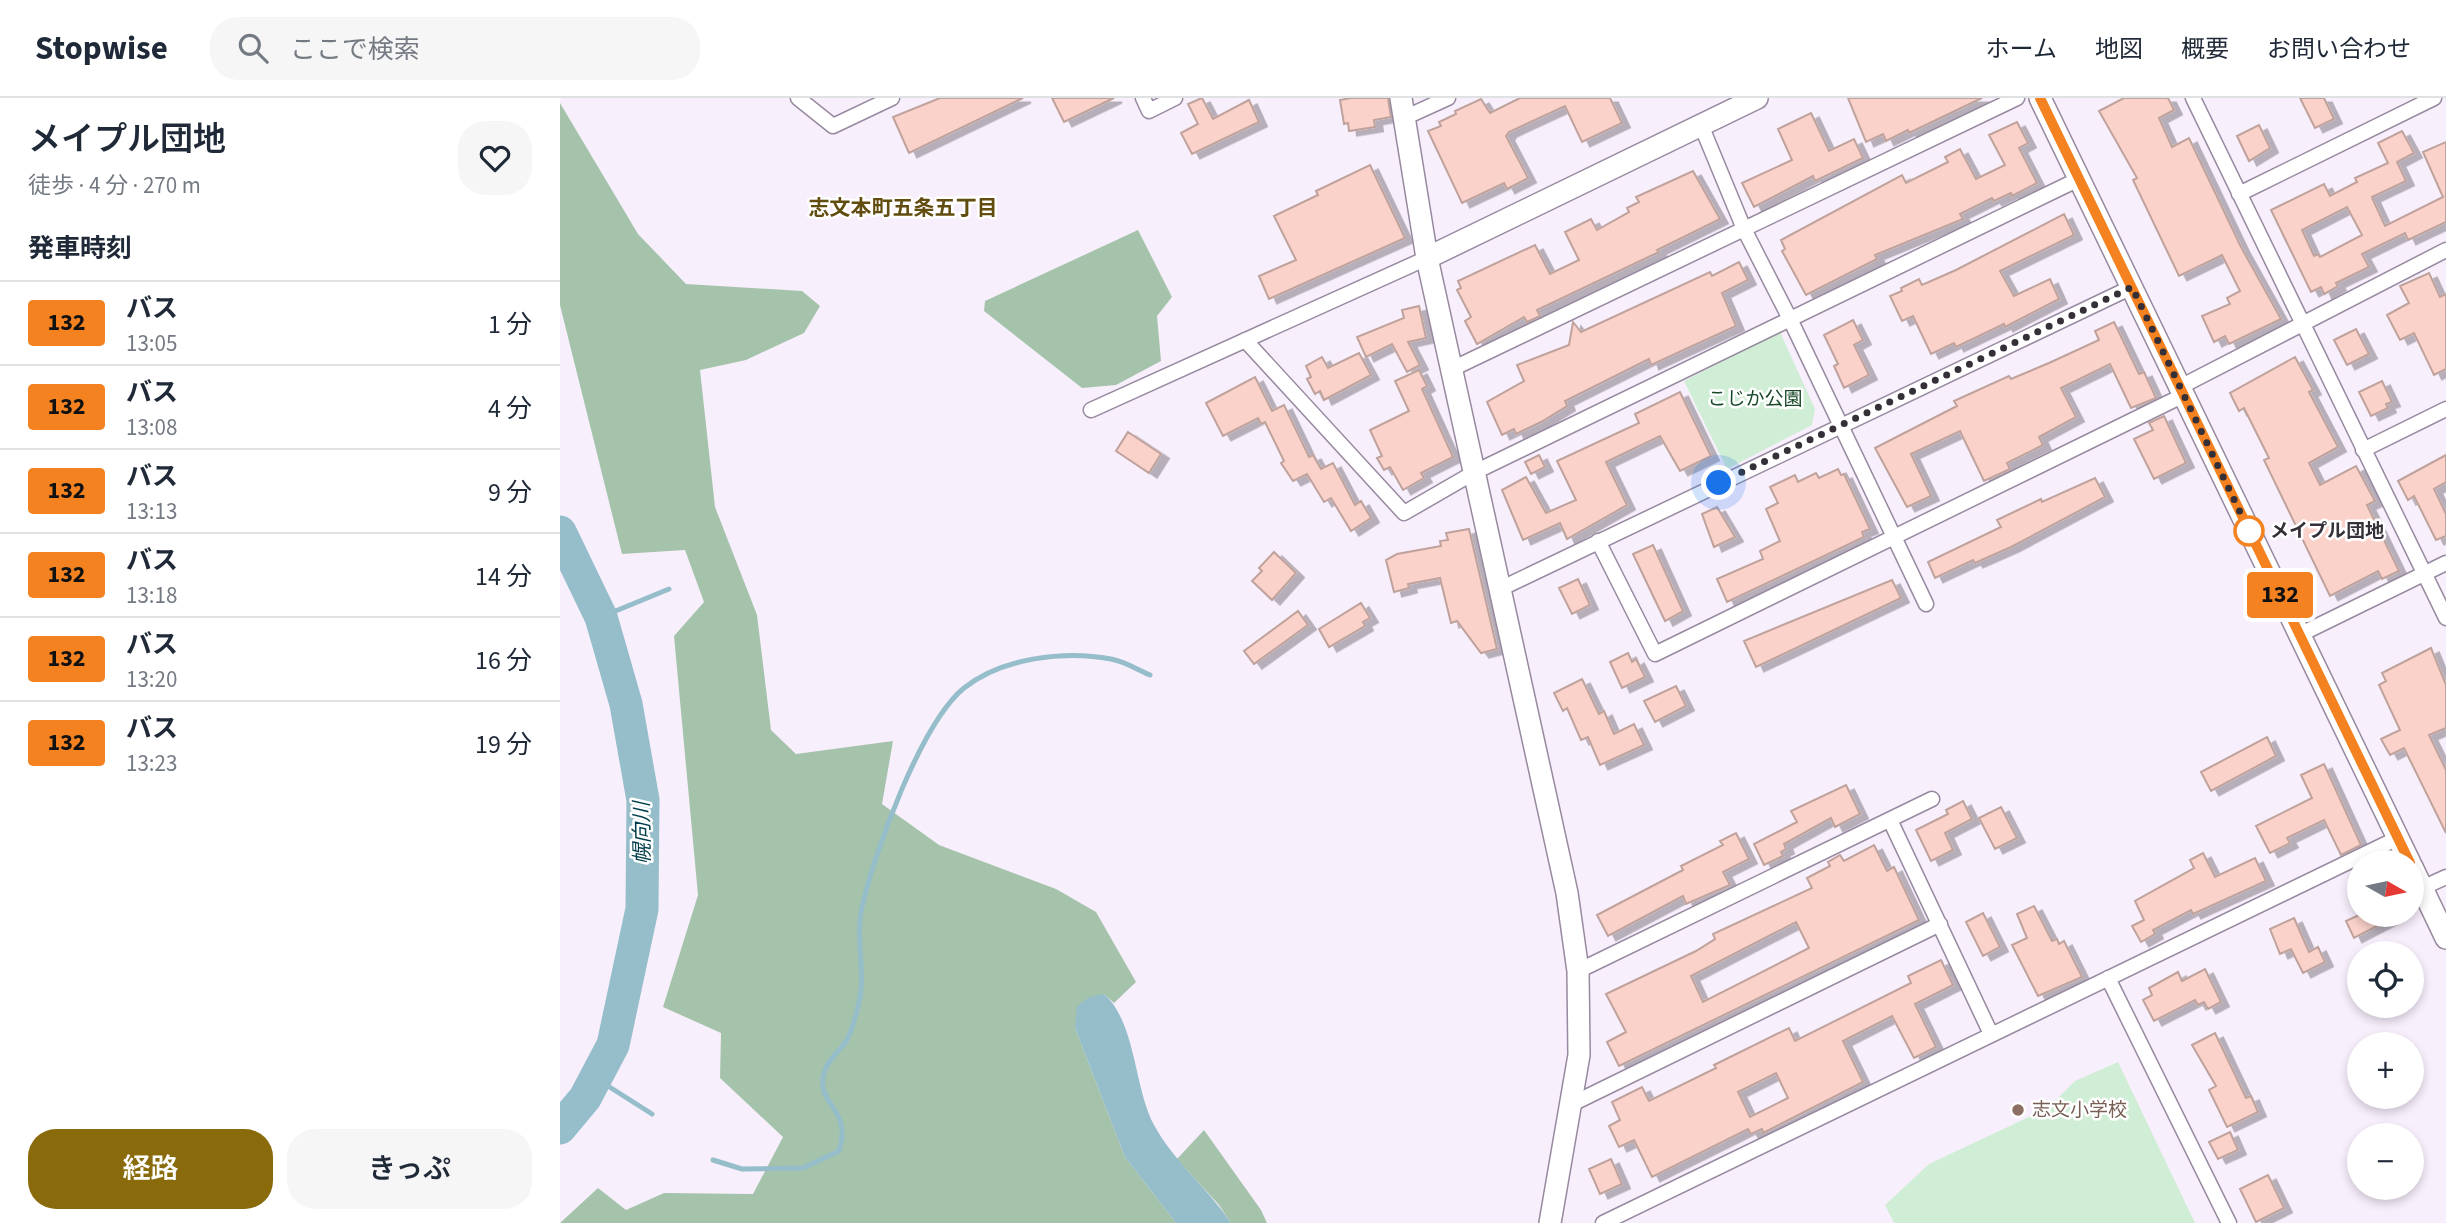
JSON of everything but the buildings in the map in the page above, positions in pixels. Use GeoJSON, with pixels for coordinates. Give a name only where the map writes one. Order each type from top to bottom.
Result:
{"type":"FeatureCollection","features":[{"type":"Feature","properties":{"kind":"street"},"geometry":{"type":"LineString","coordinates":[[798,98],[833,126],[892,98]]}},
{"type":"Feature","properties":{"kind":"street"},"geometry":{"type":"LineString","coordinates":[[1143,98],[1149,111],[1175,98]]}},
{"type":"Feature","properties":{"kind":"street"},"geometry":{"type":"LineString","coordinates":[[1448,98],[1403,108],[1427,258],[1567,893],[1578,971],[1579,1055],[1550,1223]]}},
{"type":"Feature","properties":{"kind":"street"},"geometry":{"type":"LineString","coordinates":[[1452,369],[2017,98]]}},
{"type":"Feature","properties":{"kind":"street"},"geometry":{"type":"LineString","coordinates":[[2040,98],[2404,850]]}},
{"type":"Feature","properties":{"kind":"street"},"geometry":{"type":"LineString","coordinates":[[2193,98],[2446,618]]}},
{"type":"Feature","properties":{"kind":"street"},"geometry":{"type":"LineString","coordinates":[[2239,194],[2434,98]]}},
{"type":"Feature","properties":{"kind":"street"},"geometry":{"type":"LineString","coordinates":[[1091,410],[1427,258],[1753,99]]}},
{"type":"Feature","properties":{"kind":"street"},"geometry":{"type":"LineString","coordinates":[[1701,125],[1744,229],[1926,604]]}},
{"type":"Feature","properties":{"kind":"street"},"geometry":{"type":"LineString","coordinates":[[1245,340],[1404,513],[1475,472],[2080,179]]}},
{"type":"Feature","properties":{"kind":"street"},"geometry":{"type":"LineString","coordinates":[[1598,541],[1655,654],[2182,391],[2446,250]]}},
{"type":"Feature","properties":{"kind":"street"},"geometry":{"type":"LineString","coordinates":[[1500,589],[2132,287]]}},
{"type":"Feature","properties":{"kind":"street"},"geometry":{"type":"LineString","coordinates":[[2363,450],[2446,409]]}},
{"type":"Feature","properties":{"kind":"street"},"geometry":{"type":"LineString","coordinates":[[2300,635],[2446,562]]}},
{"type":"Feature","properties":{"kind":"street"},"geometry":{"type":"LineString","coordinates":[[1578,971],[1932,799]]}},
{"type":"Feature","properties":{"kind":"street"},"geometry":{"type":"LineString","coordinates":[[1890,820],[1991,1034]]}},
{"type":"Feature","properties":{"kind":"street"},"geometry":{"type":"LineString","coordinates":[[1603,1223],[2398,838]]}},
{"type":"Feature","properties":{"kind":"street"},"geometry":{"type":"LineString","coordinates":[[2424,887],[2446,877]]}},
{"type":"Feature","properties":{"kind":"street"},"geometry":{"type":"LineString","coordinates":[[2424,892],[2446,939]]}},
{"type":"Feature","properties":{"kind":"street"},"geometry":{"type":"LineString","coordinates":[[1572,1104],[1940,924]]}},
{"type":"Feature","properties":{"kind":"street"},"geometry":{"type":"LineString","coordinates":[[2109,978],[2229,1223]]}},
{"type":"Feature","properties":{"kind":"green space"},"geometry":{"type":"Polygon","coordinates":[[[560,103],[638,234],[686,284],[802,291],[820,306],[804,333],[746,360],[700,370],[715,507],[757,615],[771,730],[796,754],[893,741],[882,804],[939,845],[1056,889],[1096,912],[1136,982],[1114,1003],[1104,994],[1075,1028],[1125,1157],[1176,1223],[560,1223],[598,1188],[626,1210],[664,1193],[753,1194],[783,1137],[720,1078],[721,1033],[663,1007],[698,895],[674,636],[704,602],[685,550],[622,554],[560,305],[560,103]]]}},
{"type":"Feature","properties":{"kind":"green space"},"geometry":{"type":"Polygon","coordinates":[[[1138,230],[1172,297],[1157,316],[1161,361],[1116,385],[1082,388],[984,311],[985,301],[1138,230]]]}},
{"type":"Feature","properties":{"kind":"green space","name":"こじか公園"},"geometry":{"type":"Polygon","coordinates":[[[1780,332],[1815,409],[1812,425],[1727,469],[1684,381],[1780,332]]]}},
{"type":"Feature","properties":{"kind":"green space"},"geometry":{"type":"Polygon","coordinates":[[[2118,1062],[2195,1223],[1894,1223],[1885,1205],[1929,1164],[2048,1108],[2075,1081],[2118,1062]]]}},
{"type":"Feature","properties":{"kind":"green space"},"geometry":{"type":"Polygon","coordinates":[[[1204,1130],[1261,1210],[1267,1223],[1231,1223],[1219,1205],[1177,1159],[1204,1130]]]}},
{"type":"Feature","properties":{"kind":"water"},"geometry":{"type":"Polygon","coordinates":[[[1104,994],[1115,1006],[1129,1038],[1142,1093],[1154,1125],[1171,1151],[1231,1223],[1176,1223],[1125,1157],[1075,1028],[1077,1006],[1090,997],[1104,994]]]}},
{"type":"Feature","properties":{"kind":"waterway","name":"幌向川"},"geometry":{"type":"LineString","coordinates":[[560,532],[601,617],[626,704],[643,800],[642,909],[613,1045],[585,1098],[560,1128]]}},
{"type":"Feature","properties":{"kind":"waterway"},"geometry":{"type":"LineString","coordinates":[[601,617],[669,589]]}},
{"type":"Feature","properties":{"kind":"waterway"},"geometry":{"type":"LineString","coordinates":[[713,1160],[742,1169],[803,1168],[839,1151],[841,1125],[825,1092],[824,1073],[850,1034],[859,1003],[862,907],[877,855],[901,790],[932,729],[948,705],[964,688],[996,670],[1015,663],[1054,656],[1111,659],[1150,675]]}},
{"type":"Feature","properties":{"kind":"waterway"},"geometry":{"type":"LineString","coordinates":[[597,1079],[652,1114]]}},
{"type":"Feature","properties":{"kind":"bus line","name":"132"},"geometry":{"type":"LineString","coordinates":[[2040,98],[2404,850]]}},
{"type":"Feature","properties":{"kind":"place","name":"メイプル団地"},"geometry":{"type":"Point","coordinates":[2249,531]}},
{"type":"Feature","properties":{"kind":"place","name":"志文小学校"},"geometry":{"type":"Point","coordinates":[2018,1110]}},
{"type":"Feature","properties":{"kind":"district","name":"志文本町五条五丁目"},"geometry":{"type":"Point","coordinates":[903,208]}},
{"type":"Feature","properties":{"kind":"route"},"geometry":{"type":"LineString","coordinates":[[1719,483],[2132,287],[2253,539],[2249,531]]}}]}
